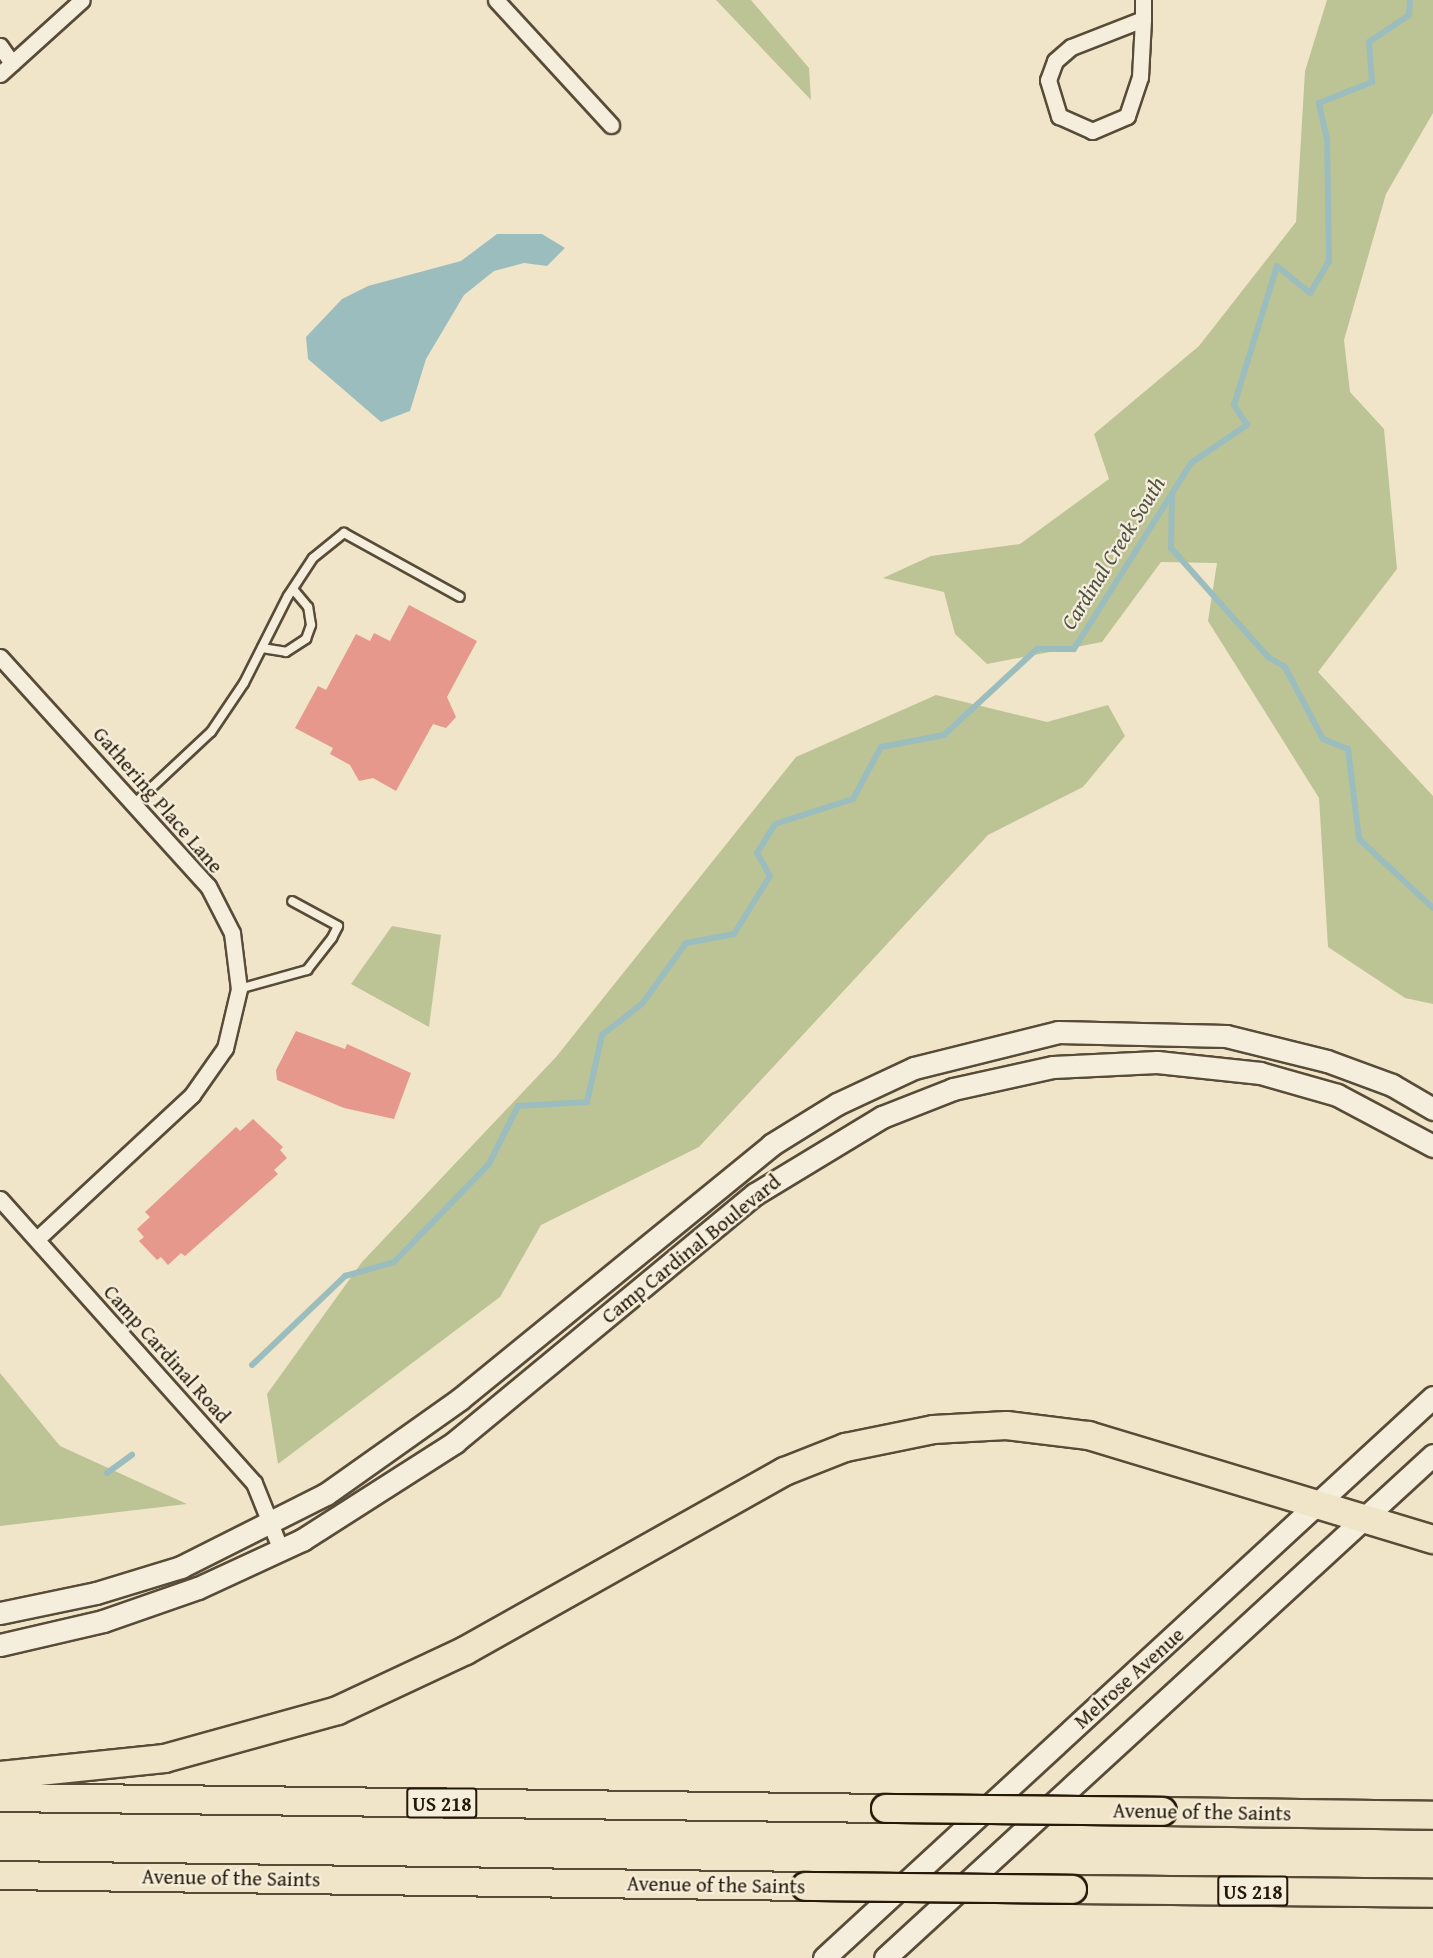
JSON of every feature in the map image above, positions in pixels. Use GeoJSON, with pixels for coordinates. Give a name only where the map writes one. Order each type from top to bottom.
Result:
{"type":"FeatureCollection","features":[{"type":"Feature","properties":{"kind":"highway"},"geometry":{"type":"LineString","coordinates":[[0,1775],[164,1758],[337,1710],[465,1650],[784,1471],[885,1437],[974,1425],[1048,1428],[1128,1444],[1433,1539]]}},
{"type":"Feature","properties":{"kind":"highway","name":"Avenue of the Saints"},"geometry":{"type":"LineString","coordinates":[[0,1797],[1433,1815]]}},
{"type":"Feature","properties":{"kind":"highway","name":"Avenue of the Saints"},"geometry":{"type":"LineString","coordinates":[[0,1875],[1433,1893]]}},
{"type":"Feature","properties":{"kind":"street"},"geometry":{"type":"LineString","coordinates":[[0,74],[82,0]]}},
{"type":"Feature","properties":{"kind":"street"},"geometry":{"type":"LineString","coordinates":[[496,0],[611,125]]}},
{"type":"Feature","properties":{"kind":"street"},"geometry":{"type":"LineString","coordinates":[[1143,0],[1143,19],[1140,77],[1127,116],[1092,131],[1059,116],[1048,80],[1055,61],[1071,47],[1143,19]]}},
{"type":"Feature","properties":{"kind":"street"},"geometry":{"type":"LineString","coordinates":[[0,46],[12,63]]}},
{"type":"Feature","properties":{"kind":"street","name":"Gathering Place Lane"},"geometry":{"type":"LineString","coordinates":[[0,657],[208,886],[232,933],[239,989],[225,1048],[192,1095],[37,1239]]}},
{"type":"Feature","properties":{"kind":"street","name":"Camp Cardinal Boulevard"},"geometry":{"type":"LineString","coordinates":[[0,1613],[96,1593],[181,1567],[271,1524],[326,1494],[460,1400],[771,1145],[837,1104],[914,1068],[1058,1032],[1226,1036],[1327,1061],[1392,1085],[1433,1109]]}},
{"type":"Feature","properties":{"kind":"street","name":"Camp Cardinal Boulevard"},"geometry":{"type":"LineString","coordinates":[[0,1645],[124,1614],[198,1588],[281,1550],[381,1494],[455,1442],[755,1194],[882,1117],[953,1089],[1053,1067],[1157,1062],[1260,1072],[1337,1095],[1433,1146]]}},
{"type":"Feature","properties":{"kind":"street","name":"Camp Cardinal Road"},"geometry":{"type":"LineString","coordinates":[[0,1199],[254,1483],[281,1550]]}},
{"type":"Feature","properties":{"kind":"street","name":"Melrose Avenue"},"geometry":{"type":"LineString","coordinates":[[824,1958],[1433,1397]]}},
{"type":"Feature","properties":{"kind":"street","name":"Melrose Avenue"},"geometry":{"type":"LineString","coordinates":[[885,1958],[1433,1455]]}},
{"type":"Feature","properties":{"kind":"lane"},"geometry":{"type":"LineString","coordinates":[[135,803],[211,732],[262,648],[292,589],[313,558],[344,533],[460,597]]}},
{"type":"Feature","properties":{"kind":"lane"},"geometry":{"type":"LineString","coordinates":[[262,648],[286,652],[306,639],[311,625],[308,607],[292,589]]}},
{"type":"Feature","properties":{"kind":"lane"},"geometry":{"type":"LineString","coordinates":[[239,989],[307,970],[332,938],[338,926],[292,901]]}},
{"type":"Feature","properties":{"kind":"green space"},"geometry":{"type":"Polygon","coordinates":[[[716,0],[751,0],[809,68],[811,100],[716,0]]]}},
{"type":"Feature","properties":{"kind":"green space"},"geometry":{"type":"Polygon","coordinates":[[[1327,0],[1433,0],[1433,113],[1386,194],[1344,340],[1350,392],[1384,429],[1397,569],[1318,672],[1433,796],[1433,1004],[1405,998],[1328,947],[1319,798],[1208,621],[1217,563],[1161,562],[1102,642],[987,664],[955,634],[944,592],[883,578],[931,556],[1020,544],[1109,479],[1094,434],[1199,346],[1296,222],[1305,71],[1327,0]]]}},
{"type":"Feature","properties":{"kind":"green space"},"geometry":{"type":"Polygon","coordinates":[[[936,695],[1047,722],[1108,705],[1125,736],[1083,787],[988,835],[699,1147],[541,1225],[500,1297],[278,1464],[267,1394],[362,1262],[556,1057],[796,757],[936,695]]]}},
{"type":"Feature","properties":{"kind":"green space"},"geometry":{"type":"Polygon","coordinates":[[[392,926],[441,935],[429,1027],[351,984],[392,926]]]}},
{"type":"Feature","properties":{"kind":"green space"},"geometry":{"type":"Polygon","coordinates":[[[0,1373],[60,1446],[187,1504],[0,1526],[0,1373]]]}},
{"type":"Feature","properties":{"kind":"water"},"geometry":{"type":"Polygon","coordinates":[[[497,234],[542,234],[565,248],[547,266],[524,263],[494,271],[464,295],[426,359],[410,411],[381,422],[308,359],[306,337],[342,299],[368,286],[461,261],[497,234]]]}},
{"type":"Feature","properties":{"kind":"building"},"geometry":{"type":"Polygon","coordinates":[[[409,605],[477,641],[447,697],[456,717],[446,728],[433,724],[396,791],[373,778],[359,781],[350,765],[330,754],[333,748],[295,728],[318,686],[326,690],[356,634],[370,641],[374,633],[390,641],[409,605]]]}},
{"type":"Feature","properties":{"kind":"building"},"geometry":{"type":"Polygon","coordinates":[[[296,1031],[345,1049],[347,1044],[411,1073],[394,1119],[344,1108],[277,1080],[276,1070],[296,1031]]]}},
{"type":"Feature","properties":{"kind":"building"},"geometry":{"type":"Polygon","coordinates":[[[253,1119],[283,1147],[280,1150],[287,1158],[274,1170],[278,1174],[185,1256],[181,1253],[168,1265],[161,1257],[157,1260],[139,1241],[144,1237],[137,1229],[150,1217],[145,1212],[236,1127],[240,1131],[253,1119]]]}},
{"type":"Feature","properties":{"kind":"waterway","name":"Cardinal Creek South"},"geometry":{"type":"LineString","coordinates":[[252,1365],[345,1276],[394,1262],[489,1164],[518,1106],[587,1102],[602,1035],[642,1004],[686,943],[734,934],[770,876],[757,853],[775,824],[853,799],[881,747],[944,735],[1037,649],[1074,649],[1191,463],[1247,425],[1234,405],[1277,266],[1310,293],[1329,261],[1327,139],[1319,103],[1372,82],[1369,42],[1409,15],[1410,0]]}},
{"type":"Feature","properties":{"kind":"waterway"},"geometry":{"type":"LineString","coordinates":[[1172,496],[1171,548],[1268,657],[1285,667],[1323,739],[1348,749],[1359,839],[1433,908]]}},
{"type":"Feature","properties":{"kind":"waterway","name":"Cardinal Creek South"},"geometry":{"type":"LineString","coordinates":[[107,1473],[132,1455]]}}]}
